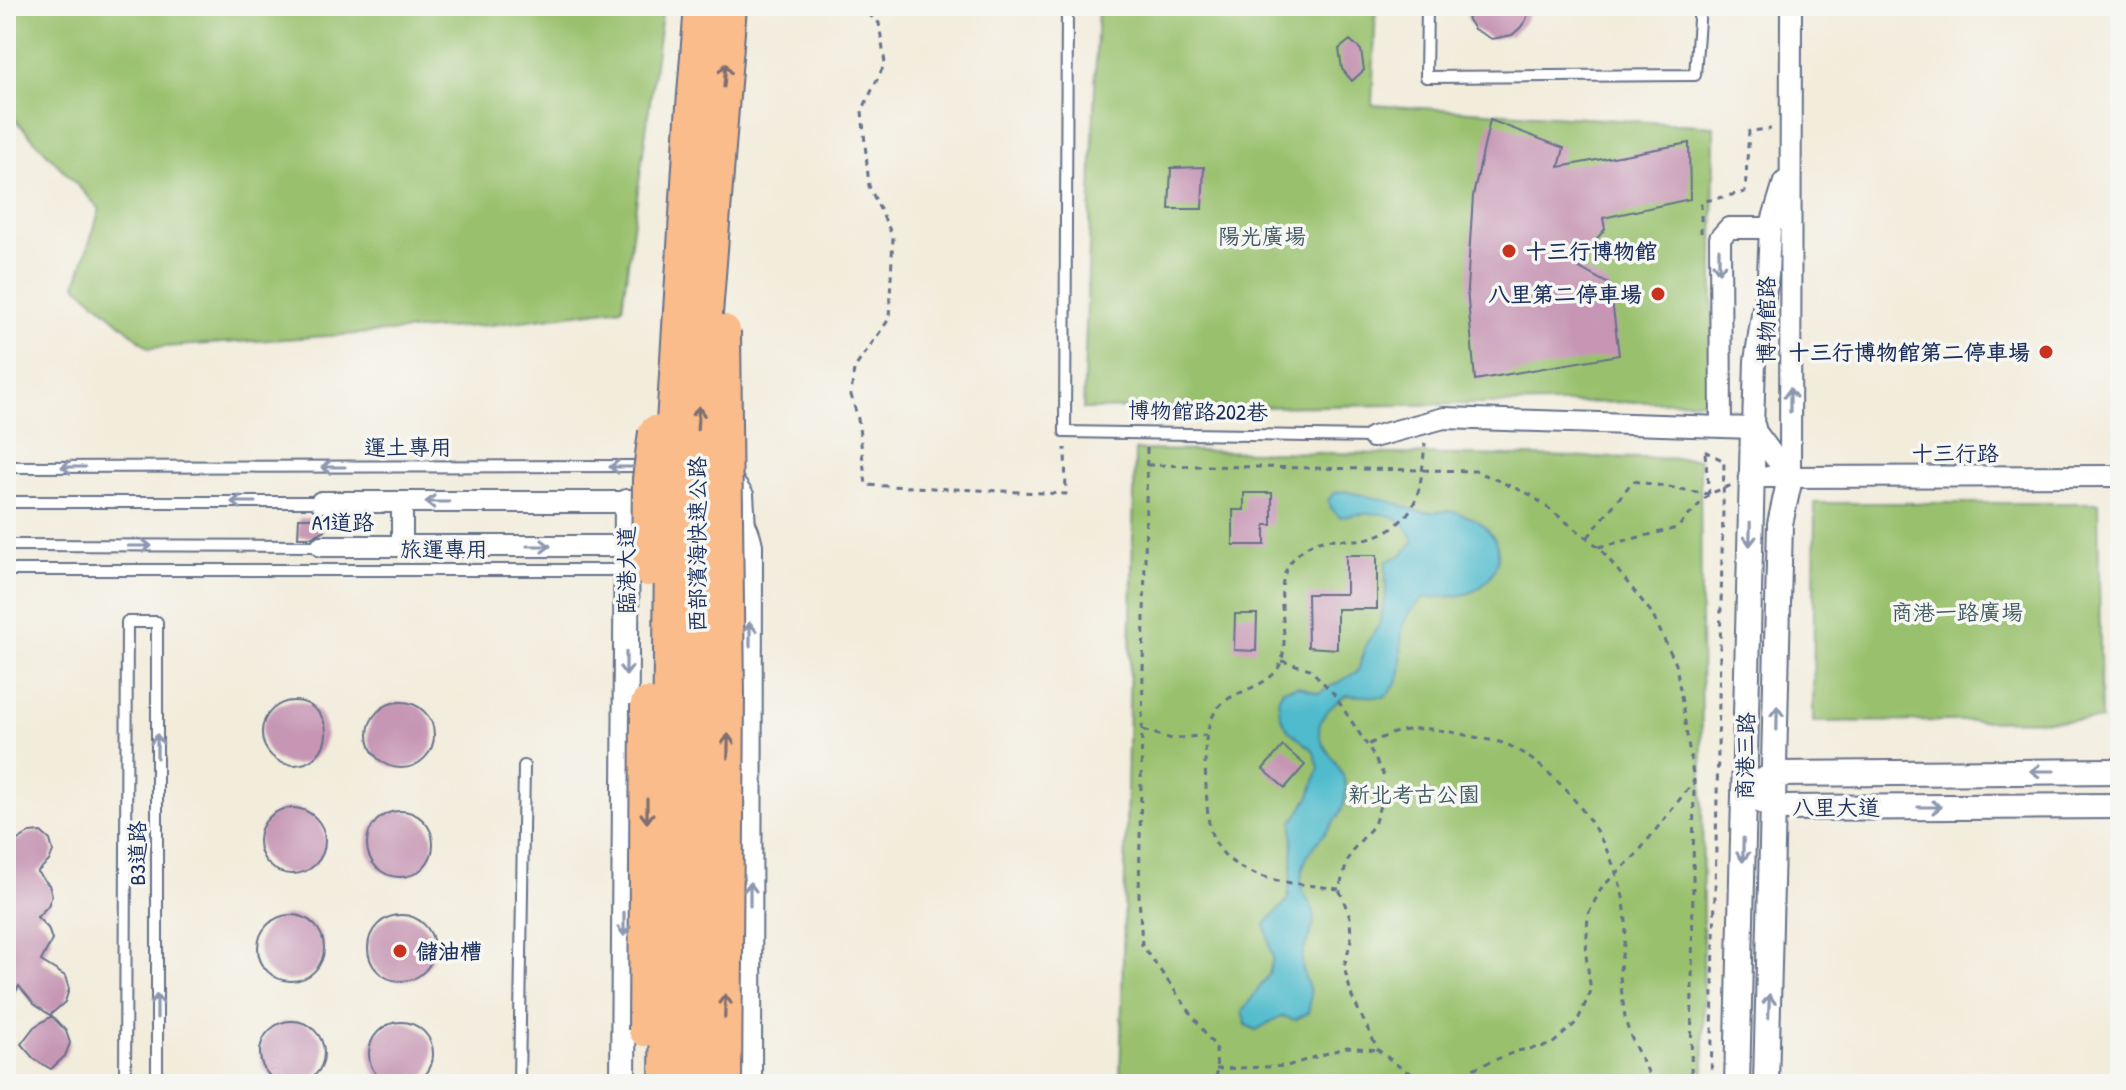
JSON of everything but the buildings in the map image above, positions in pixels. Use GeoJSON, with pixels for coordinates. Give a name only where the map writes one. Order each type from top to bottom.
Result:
{"type":"FeatureCollection","features":[{"type":"Feature","properties":{"kind":"highway","name":"西部濱海快速公路"},"geometry":{"type":"LineString","coordinates":[[697,1084],[696,442],[706,121],[701,6]]}},
{"type":"Feature","properties":{"kind":"highway","name":"西部濱海快速公路"},"geometry":{"type":"LineString","coordinates":[[666,1084],[672,439],[706,121],[730,6]]}},
{"type":"Feature","properties":{"kind":"highway"},"geometry":{"type":"LineString","coordinates":[[645,1084],[649,479],[706,121]]}},
{"type":"Feature","properties":{"kind":"highway"},"geometry":{"type":"LineString","coordinates":[[706,121],[728,695],[725,1084]]}},
{"type":"Feature","properties":{"kind":"street","name":"博物館路"},"geometry":{"type":"LineString","coordinates":[[1790,478],[1791,6]]}},
{"type":"Feature","properties":{"kind":"street","name":"博物館路"},"geometry":{"type":"LineString","coordinates":[[1753,428],[1755,361],[1768,275],[1770,228],[1790,163]]}},
{"type":"Feature","properties":{"kind":"street"},"geometry":{"type":"LineString","coordinates":[[1721,427],[1720,238],[1729,228],[1770,228]]}},
{"type":"Feature","properties":{"kind":"street","name":"博物館路202巷"},"geometry":{"type":"LineString","coordinates":[[1373,437],[1444,418],[1753,428]]}},
{"type":"Feature","properties":{"kind":"street"},"geometry":{"type":"LineString","coordinates":[[1753,428],[1790,478]]}},
{"type":"Feature","properties":{"kind":"street","name":"商港三路"},"geometry":{"type":"LineString","coordinates":[[1737,1084],[1753,428]]}},
{"type":"Feature","properties":{"kind":"street","name":"十三行路"},"geometry":{"type":"LineString","coordinates":[[1752,477],[2120,476]]}},
{"type":"Feature","properties":{"kind":"street","name":"商港三路"},"geometry":{"type":"LineString","coordinates":[[1766,1084],[1780,524],[1790,478]]}},
{"type":"Feature","properties":{"kind":"street"},"geometry":{"type":"LineString","coordinates":[[675,1084],[679,571],[685,501]]}},
{"type":"Feature","properties":{"kind":"street"},"geometry":{"type":"LineString","coordinates":[[685,501],[687,1084]]}},
{"type":"Feature","properties":{"kind":"street","name":"A1道路"},"geometry":{"type":"LineString","coordinates":[[321,502],[627,502]]}},
{"type":"Feature","properties":{"kind":"street"},"geometry":{"type":"LineString","coordinates":[[402,502],[402,546]]}},
{"type":"Feature","properties":{"kind":"street","name":"臨港大道"},"geometry":{"type":"LineString","coordinates":[[623,1084],[627,502],[708,502],[727,508],[745,526],[750,545]]}},
{"type":"Feature","properties":{"kind":"street"},"geometry":{"type":"LineString","coordinates":[[749,1084],[750,545]]}},
{"type":"Feature","properties":{"kind":"street","name":"A1道路"},"geometry":{"type":"LineString","coordinates":[[321,546],[402,546],[627,558],[680,546]]}},
{"type":"Feature","properties":{"kind":"street","name":"八里大道"},"geometry":{"type":"LineString","coordinates":[[1744,791],[1776,774],[2120,771]]}},
{"type":"Feature","properties":{"kind":"street","name":"八里大道"},"geometry":{"type":"LineString","coordinates":[[1744,791],[1775,808],[2120,806]]}},
{"type":"Feature","properties":{"kind":"lane"},"geometry":{"type":"LineString","coordinates":[[1065,432],[1067,6]]}},
{"type":"Feature","properties":{"kind":"lane"},"geometry":{"type":"LineString","coordinates":[[1427,6],[1426,77],[1695,75],[1700,6]]}},
{"type":"Feature","properties":{"kind":"lane","name":"博物館路202巷"},"geometry":{"type":"LineString","coordinates":[[1065,432],[1373,437]]}},
{"type":"Feature","properties":{"kind":"lane","name":"運土專用"},"geometry":{"type":"LineString","coordinates":[[6,467],[710,467],[730,472],[748,494],[750,545]]}},
{"type":"Feature","properties":{"kind":"lane","name":"A1道路"},"geometry":{"type":"LineString","coordinates":[[6,502],[321,502]]}},
{"type":"Feature","properties":{"kind":"lane","name":"A1道路"},"geometry":{"type":"LineString","coordinates":[[6,545],[321,546]]}},
{"type":"Feature","properties":{"kind":"lane","name":"旅運專用"},"geometry":{"type":"LineString","coordinates":[[6,570],[627,558],[679,571]]}},
{"type":"Feature","properties":{"kind":"lane","name":"B3道路"},"geometry":{"type":"LineString","coordinates":[[125,1084],[127,622],[157,622],[157,1084]]}},
{"type":"Feature","properties":{"kind":"lane"},"geometry":{"type":"LineString","coordinates":[[519,1084],[524,766]]}},
{"type":"Feature","properties":{"kind":"path"},"geometry":{"type":"LineString","coordinates":[[859,6],[879,23],[885,63],[862,111],[869,186],[893,237],[889,319],[854,369],[851,395],[858,419],[866,485],[1066,494],[1065,432]]}},
{"type":"Feature","properties":{"kind":"path"},"geometry":{"type":"LineString","coordinates":[[1339,889],[1248,873],[1225,858],[1211,833],[1204,754],[1206,735],[1218,706],[1265,681],[1282,661],[1284,581],[1291,561],[1310,543],[1330,538],[1372,537],[1401,522],[1414,503],[1428,422]]}},
{"type":"Feature","properties":{"kind":"path"},"geometry":{"type":"LineString","coordinates":[[1148,434],[1139,896],[1142,945],[1216,1048],[1217,1084]]}},
{"type":"Feature","properties":{"kind":"path"},"geometry":{"type":"LineString","coordinates":[[1599,547],[1677,528],[1709,494],[1705,451],[1724,461],[1711,1084]]}},
{"type":"Feature","properties":{"kind":"path"},"geometry":{"type":"LineString","coordinates":[[1147,465],[1476,471],[1531,495],[1599,547],[1651,612],[1676,664],[1694,781],[1691,1084]]}},
{"type":"Feature","properties":{"kind":"path"},"geometry":{"type":"LineString","coordinates":[[1587,539],[1633,481],[1709,494]]}},
{"type":"Feature","properties":{"kind":"path"},"geometry":{"type":"LineString","coordinates":[[1282,661],[1310,669],[1333,693],[1368,745],[1383,774],[1381,802],[1374,825],[1350,853],[1339,889],[1350,917],[1351,940],[1344,967],[1352,997],[1378,1050],[1405,1071],[1443,1081],[1517,1051],[1551,1045],[1577,1022],[1591,991],[1586,955],[1588,914],[1602,887],[1636,855],[1694,781]]}},
{"type":"Feature","properties":{"kind":"path"},"geometry":{"type":"LineString","coordinates":[[1368,745],[1384,736],[1415,727],[1507,744],[1548,772],[1587,817],[1606,846],[1615,873],[1626,925],[1620,974],[1626,1021],[1654,1084]]}},
{"type":"Feature","properties":{"kind":"path"},"geometry":{"type":"LineString","coordinates":[[1143,730],[1172,739],[1206,735]]}},
{"type":"Feature","properties":{"kind":"path"},"geometry":{"type":"LineString","coordinates":[[1216,1069],[1287,1066],[1347,1047],[1378,1050]]}},
{"type":"Feature","properties":{"kind":"green space"},"geometry":{"type":"Polygon","coordinates":[[[6,6],[663,6],[622,308],[490,325],[149,348],[76,285],[100,209],[6,110],[6,6]]]}},
{"type":"Feature","properties":{"kind":"green space","name":"陽光廣場"},"geometry":{"type":"Polygon","coordinates":[[[1098,6],[1376,6],[1372,105],[1714,126],[1712,401],[1083,409],[1098,6]]]}},
{"type":"Feature","properties":{"kind":"green space","name":"新北考古公園"},"geometry":{"type":"Polygon","coordinates":[[[1135,450],[1700,459],[1704,1084],[1120,1084],[1135,450]]]}},
{"type":"Feature","properties":{"kind":"green space","name":"商港一路廣場"},"geometry":{"type":"Polygon","coordinates":[[[1815,503],[2098,503],[2101,720],[1813,722],[1815,503]]]}},
{"type":"Feature","properties":{"kind":"water"},"geometry":{"type":"Polygon","coordinates":[[[1345,491],[1418,511],[1447,511],[1469,517],[1488,530],[1494,539],[1498,549],[1497,560],[1493,572],[1480,588],[1462,595],[1423,598],[1413,609],[1406,618],[1401,635],[1398,679],[1385,697],[1346,695],[1328,711],[1320,724],[1320,736],[1345,783],[1345,799],[1337,817],[1312,849],[1301,877],[1302,890],[1314,919],[1302,960],[1310,996],[1308,1013],[1295,1020],[1281,1016],[1256,1030],[1246,1025],[1242,1012],[1269,974],[1273,958],[1265,924],[1288,900],[1293,821],[1310,796],[1319,767],[1313,750],[1288,730],[1280,714],[1278,699],[1283,689],[1298,686],[1319,693],[1358,671],[1366,644],[1379,625],[1386,597],[1386,562],[1403,554],[1414,541],[1401,522],[1393,517],[1373,514],[1340,517],[1330,508],[1328,500],[1334,493],[1345,491]]]}},
{"type":"Feature","properties":{"kind":"place","name":"十三行博物館"},"geometry":{"type":"Point","coordinates":[1509,251]}},
{"type":"Feature","properties":{"kind":"place","name":"八里第二停車場"},"geometry":{"type":"Point","coordinates":[1658,294]}},
{"type":"Feature","properties":{"kind":"place","name":"十三行博物館第二停車場"},"geometry":{"type":"Point","coordinates":[2046,352]}},
{"type":"Feature","properties":{"kind":"place","name":"儲油槽"},"geometry":{"type":"Point","coordinates":[400,951]}}]}
